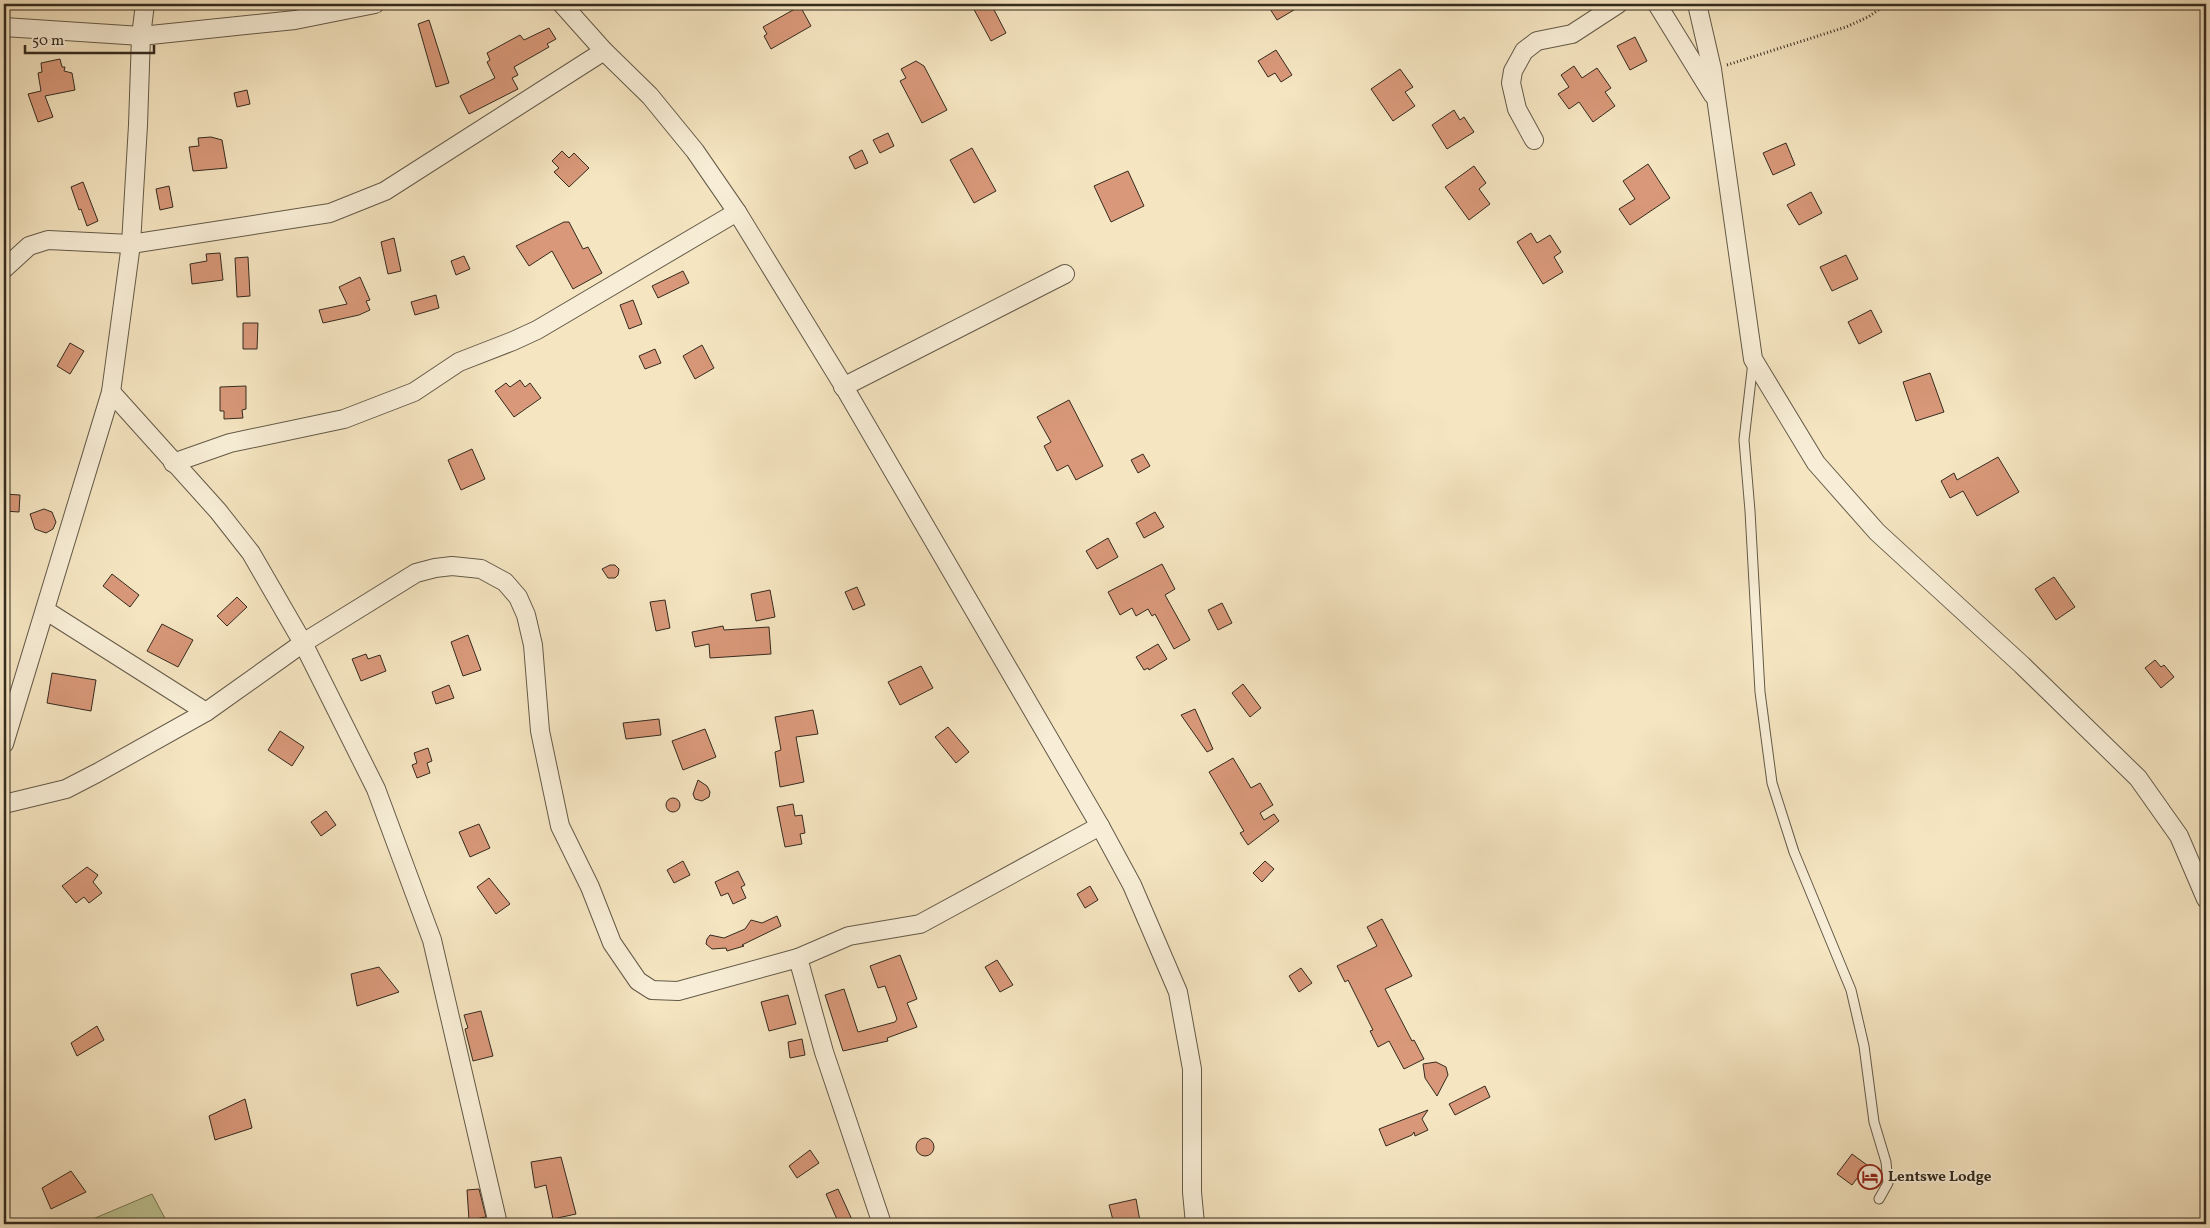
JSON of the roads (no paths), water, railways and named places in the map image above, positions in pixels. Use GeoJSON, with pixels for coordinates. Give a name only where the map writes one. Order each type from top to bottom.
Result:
{"type":"FeatureCollection","features":[{"type":"Feature","properties":{"kind":"street"},"geometry":{"type":"LineString","coordinates":[[4,744],[111,392],[131,244],[141,36],[145,4]]}},
{"type":"Feature","properties":{"kind":"street"},"geometry":{"type":"LineString","coordinates":[[4,27],[141,36],[295,20],[368,4]]}},
{"type":"Feature","properties":{"kind":"street"},"geometry":{"type":"LineString","coordinates":[[562,4],[604,51],[650,96],[695,150],[737,212],[843,387],[1132,884],[1178,992],[1192,1069],[1192,1192],[1195,1224]]}},
{"type":"Feature","properties":{"kind":"street"},"geometry":{"type":"LineString","coordinates":[[1534,140],[1517,109],[1511,83],[1514,71],[1524,51],[1536,41],[1572,34],[1618,4]]}},
{"type":"Feature","properties":{"kind":"street"},"geometry":{"type":"LineString","coordinates":[[1657,4],[1717,102]]}},
{"type":"Feature","properties":{"kind":"street"},"geometry":{"type":"LineString","coordinates":[[1697,4],[1712,70],[1754,359],[1816,463],[1876,532],[2022,665],[2138,778],[2179,836],[2206,899]]}},
{"type":"Feature","properties":{"kind":"street"},"geometry":{"type":"LineString","coordinates":[[4,269],[29,246],[48,240],[131,244],[330,213],[385,190],[604,51]]}},
{"type":"Feature","properties":{"kind":"street"},"geometry":{"type":"LineString","coordinates":[[173,463],[230,443],[344,419],[414,392],[460,362],[537,330],[737,212]]}},
{"type":"Feature","properties":{"kind":"street"},"geometry":{"type":"LineString","coordinates":[[843,387],[1065,274]]}},
{"type":"Feature","properties":{"kind":"street"},"geometry":{"type":"LineString","coordinates":[[111,392],[218,511],[251,553],[303,643],[376,789],[432,940],[498,1224]]}},
{"type":"Feature","properties":{"kind":"street"},"geometry":{"type":"LineString","coordinates":[[4,804],[66,789],[206,712],[303,643],[416,573],[452,566],[481,570],[506,582],[518,597],[526,615],[533,645],[540,731],[560,826],[590,887],[612,942],[638,981],[652,990],[678,991],[798,958],[849,936],[904,927],[927,920],[1100,826]]}},
{"type":"Feature","properties":{"kind":"street"},"geometry":{"type":"LineString","coordinates":[[46,610],[206,712]]}},
{"type":"Feature","properties":{"kind":"street"},"geometry":{"type":"LineString","coordinates":[[798,958],[824,1052],[882,1224]]}},
{"type":"Feature","properties":{"kind":"lane"},"geometry":{"type":"LineString","coordinates":[[1754,359],[1744,440],[1760,692],[1772,783],[1794,852],[1852,990],[1864,1046],[1874,1122],[1886,1162],[1888,1183],[1879,1199]]}},
{"type":"Feature","properties":{"kind":"place","name":"Lentswe Lodge"},"geometry":{"type":"Point","coordinates":[1870,1177]}}]}
